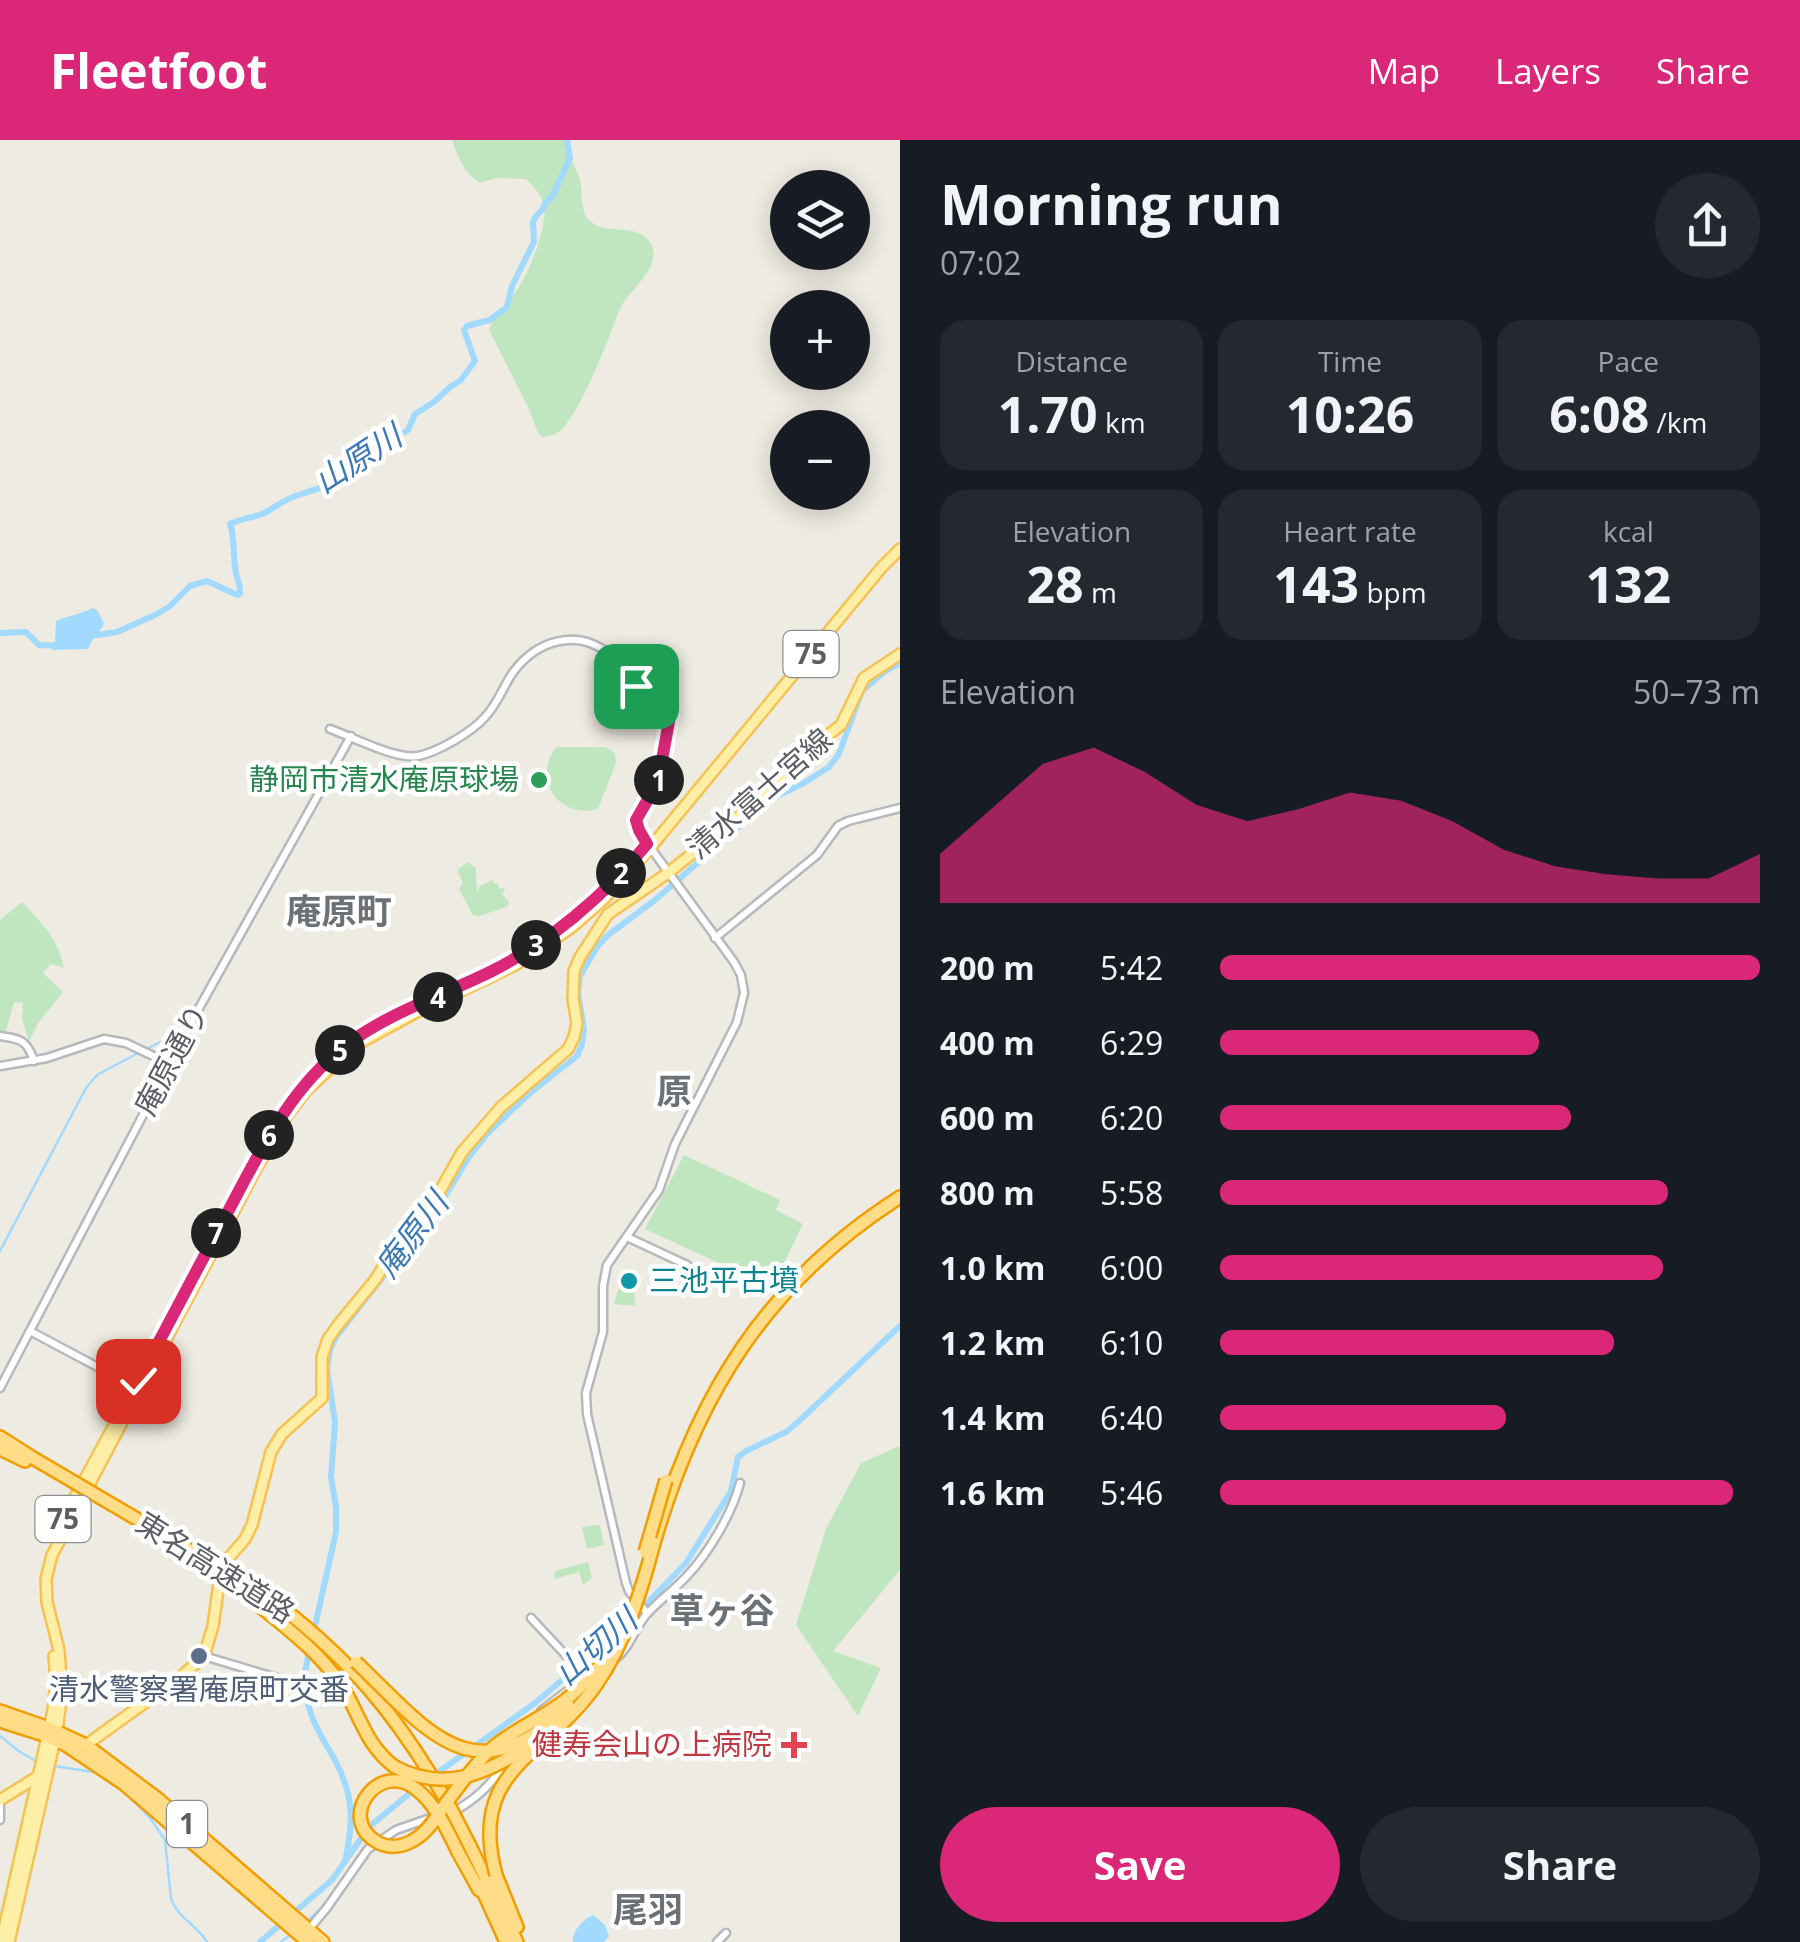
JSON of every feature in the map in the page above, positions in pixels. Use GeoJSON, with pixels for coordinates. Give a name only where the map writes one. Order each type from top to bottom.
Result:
{"type":"FeatureCollection","features":[{"type":"Feature","properties":{"kind":"highway"},"geometry":{"type":"LineString","coordinates":[[275,1607],[293,1610],[346,1669],[424,1729],[456,1746],[481,1751],[506,1748],[539,1731],[574,1698],[614,1642],[630,1602],[666,1480],[731,1363],[780,1298],[841,1239],[900,1193]]}},
{"type":"Feature","properties":{"kind":"highway","name":"東名高速道路"},"geometry":{"type":"LineString","coordinates":[[0,1437],[29,1461],[275,1607]]}},
{"type":"Feature","properties":{"kind":"highway"},"geometry":{"type":"LineString","coordinates":[[506,1942],[482,1881],[497,1794],[521,1760],[575,1712],[614,1654],[636,1605],[687,1437]]}},
{"type":"Feature","properties":{"kind":"highway"},"geometry":{"type":"LineString","coordinates":[[0,1447],[29,1461]]}},
{"type":"Feature","properties":{"kind":"highway","name":"東名高速道路"},"geometry":{"type":"LineString","coordinates":[[29,1461],[258,1597]]}},
{"type":"Feature","properties":{"kind":"highway"},"geometry":{"type":"LineString","coordinates":[[275,1607],[319,1643],[402,1729],[447,1808],[464,1849],[520,1942]]}},
{"type":"Feature","properties":{"kind":"highway"},"geometry":{"type":"LineString","coordinates":[[346,1669],[348,1697],[368,1739],[384,1759],[416,1777],[452,1780],[501,1763],[543,1736],[579,1702],[614,1654]]}},
{"type":"Feature","properties":{"kind":"highway"},"geometry":{"type":"LineString","coordinates":[[464,1849],[454,1844],[440,1820],[435,1812],[432,1807],[416,1788],[388,1781],[367,1794],[361,1815],[372,1839],[397,1847],[416,1839],[428,1828],[434,1820],[443,1808],[452,1796],[467,1775],[493,1748],[564,1701],[600,1665]]}},
{"type":"Feature","properties":{"kind":"highway","name":"1"},"geometry":{"type":"LineString","coordinates":[[0,1711],[52,1734],[144,1800],[281,1912]]}},
{"type":"Feature","properties":{"kind":"highway","name":"1"},"geometry":{"type":"LineString","coordinates":[[0,1721],[86,1745],[158,1799],[301,1930],[322,1942]]}},
{"type":"Feature","properties":{"kind":"main road","name":"清水富士宮線"},"geometry":{"type":"LineString","coordinates":[[5,1942],[52,1734],[56,1682],[41,1600],[44,1564],[54,1535],[138,1388],[269,1134],[302,1087],[339,1051],[363,1034],[498,968],[543,940],[598,896],[648,846],[710,768],[900,549]]}},
{"type":"Feature","properties":{"kind":"main road","name":"清水富士宮線"},"geometry":{"type":"LineString","coordinates":[[204,1656],[213,1626],[218,1583],[226,1561],[252,1525],[271,1452],[282,1434],[322,1398],[322,1356],[328,1339],[376,1280],[398,1243],[438,1196],[462,1152],[502,1108],[568,1050],[577,1023],[574,971],[603,920],[770,792],[796,760],[841,724],[864,678],[900,654]]}},
{"type":"Feature","properties":{"kind":"main road"},"geometry":{"type":"LineString","coordinates":[[86,1745],[204,1656]]}},
{"type":"Feature","properties":{"kind":"main road"},"geometry":{"type":"LineString","coordinates":[[0,1801],[44,1772]]}},
{"type":"Feature","properties":{"kind":"street"},"geometry":{"type":"LineString","coordinates":[[330,729],[403,756],[420,756],[480,722],[528,655],[559,640],[572,639],[590,642],[612,656],[636,686],[660,700],[669,711],[660,775],[636,820],[648,846],[734,962],[744,993],[741,1012],[675,1144],[659,1190],[607,1265],[603,1332],[586,1393],[626,1583],[648,1613]]}},
{"type":"Feature","properties":{"kind":"street","name":"庵原通り"},"geometry":{"type":"LineString","coordinates":[[0,1388],[170,1064],[351,736]]}},
{"type":"Feature","properties":{"kind":"street"},"geometry":{"type":"LineString","coordinates":[[715,938],[811,860],[842,824],[900,808]]}},
{"type":"Feature","properties":{"kind":"street"},"geometry":{"type":"LineString","coordinates":[[0,1036],[24,1042],[34,1061]]}},
{"type":"Feature","properties":{"kind":"street"},"geometry":{"type":"LineString","coordinates":[[0,1066],[34,1061],[110,1039],[126,1042],[170,1064]]}},
{"type":"Feature","properties":{"kind":"street"},"geometry":{"type":"LineString","coordinates":[[628,1238],[687,1266]]}},
{"type":"Feature","properties":{"kind":"street"},"geometry":{"type":"LineString","coordinates":[[30,1332],[171,1406]]}},
{"type":"Feature","properties":{"kind":"street"},"geometry":{"type":"LineString","coordinates":[[301,1930],[326,1909],[368,1849],[396,1830],[457,1810],[478,1796],[538,1714],[584,1675],[621,1655],[648,1613],[695,1566],[736,1500],[740,1484]]}},
{"type":"Feature","properties":{"kind":"street"},"geometry":{"type":"LineString","coordinates":[[531,1618],[584,1675]]}},
{"type":"Feature","properties":{"kind":"street"},"geometry":{"type":"LineString","coordinates":[[204,1656],[300,1685]]}},
{"type":"Feature","properties":{"kind":"street"},"geometry":{"type":"LineString","coordinates":[[0,1801],[0,1820]]}},
{"type":"Feature","properties":{"kind":"street"},"geometry":{"type":"LineString","coordinates":[[717,1942],[726,1933]]}},
{"type":"Feature","properties":{"kind":"green space"},"geometry":{"type":"Polygon","coordinates":[[[452,140],[568,140],[589,220],[604,228],[638,233],[651,244],[650,268],[621,306],[577,408],[554,434],[543,437],[538,433],[489,330],[532,261],[543,225],[543,201],[526,179],[496,178],[480,183],[462,164],[452,140]]]}},
{"type":"Feature","properties":{"kind":"green space"},"geometry":{"type":"Polygon","coordinates":[[[556,747],[605,747],[615,753],[616,763],[598,809],[572,809],[553,794],[547,772],[556,747]]]}},
{"type":"Feature","properties":{"kind":"green space"},"geometry":{"type":"Polygon","coordinates":[[[468,862],[476,868],[477,892],[481,885],[493,880],[505,891],[502,894],[509,902],[507,907],[473,915],[459,889],[463,883],[457,870],[468,862]]]}},
{"type":"Feature","properties":{"kind":"green space"},"geometry":{"type":"Polygon","coordinates":[[[22,902],[54,940],[64,968],[51,964],[43,973],[63,992],[38,1023],[29,1042],[22,1019],[23,1003],[14,1002],[6,1031],[0,1031],[0,920],[22,902]]]}},
{"type":"Feature","properties":{"kind":"green space"},"geometry":{"type":"Polygon","coordinates":[[[684,1155],[780,1200],[776,1210],[803,1224],[784,1263],[768,1265],[749,1277],[645,1229],[684,1155]]]}},
{"type":"Feature","properties":{"kind":"green space"},"geometry":{"type":"Polygon","coordinates":[[[626,1269],[638,1276],[635,1306],[614,1304],[620,1274],[626,1269]]]}},
{"type":"Feature","properties":{"kind":"green space"},"geometry":{"type":"Polygon","coordinates":[[[900,1446],[900,1570],[833,1651],[881,1668],[858,1716],[796,1625],[826,1529],[861,1463],[900,1446]]]}},
{"type":"Feature","properties":{"kind":"green space"},"geometry":{"type":"Polygon","coordinates":[[[600,1525],[604,1545],[587,1549],[582,1527],[600,1525]]]}},
{"type":"Feature","properties":{"kind":"green space"},"geometry":{"type":"Polygon","coordinates":[[[588,1562],[592,1578],[583,1585],[579,1572],[554,1579],[555,1571],[588,1562]]]}},
{"type":"Feature","properties":{"kind":"water"},"geometry":{"type":"Polygon","coordinates":[[[93,608],[104,623],[88,649],[52,650],[56,621],[93,608]]]}},
{"type":"Feature","properties":{"kind":"water"},"geometry":{"type":"Polygon","coordinates":[[[593,1915],[605,1925],[609,1936],[604,1942],[573,1942],[579,1926],[593,1915]]]}},
{"type":"Feature","properties":{"kind":"waterway","name":"山原川"},"geometry":{"type":"LineString","coordinates":[[91,636],[117,632],[155,615],[190,586],[207,581],[240,594],[230,524],[262,514],[341,478],[353,466],[353,456],[384,445],[408,430],[415,414],[460,381],[475,361],[464,330],[490,320],[507,307],[512,286],[534,242],[533,222],[552,197],[570,158],[567,140]]}},
{"type":"Feature","properties":{"kind":"waterway","name":"山原川"},"geometry":{"type":"LineString","coordinates":[[0,633],[26,632],[39,645],[60,646]]}},
{"type":"Feature","properties":{"kind":"waterway","name":"庵原川"},"geometry":{"type":"LineString","coordinates":[[345,1862],[349,1799],[341,1774],[314,1722],[305,1671],[336,1532],[331,1477],[335,1422],[327,1369],[336,1337],[441,1203],[488,1133],[577,1056],[584,1029],[578,993],[580,976],[597,947],[771,799],[829,767],[839,754],[862,691],[900,663]]}},
{"type":"Feature","properties":{"kind":"waterway"},"geometry":{"type":"LineString","coordinates":[[147,1049],[184,1029]]}},
{"type":"Feature","properties":{"kind":"waterway"},"geometry":{"type":"LineString","coordinates":[[0,1251],[86,1088],[97,1075],[140,1052]]}},
{"type":"Feature","properties":{"kind":"waterway","name":"山切川"},"geometry":{"type":"LineString","coordinates":[[633,1618],[686,1563],[731,1491],[738,1457],[786,1432],[900,1326]]}},
{"type":"Feature","properties":{"kind":"waterway","name":"山切川"},"geometry":{"type":"LineString","coordinates":[[433,1776],[535,1703],[624,1627]]}},
{"type":"Feature","properties":{"kind":"waterway"},"geometry":{"type":"LineString","coordinates":[[0,1736],[36,1761]]}},
{"type":"Feature","properties":{"kind":"waterway"},"geometry":{"type":"LineString","coordinates":[[54,1766],[100,1773]]}},
{"type":"Feature","properties":{"kind":"waterway","name":"庵原川"},"geometry":{"type":"LineString","coordinates":[[260,1942],[332,1880],[369,1827],[415,1789]]}},
{"type":"Feature","properties":{"kind":"waterway"},"geometry":{"type":"LineString","coordinates":[[129,1796],[165,1840],[174,1906],[207,1942]]}},
{"type":"Feature","properties":{"kind":"waterway"},"geometry":{"type":"LineString","coordinates":[[308,1921],[321,1908]]}},
{"type":"Feature","properties":{"kind":"waterway"},"geometry":{"type":"LineString","coordinates":[[281,1942],[290,1935]]}},
{"type":"Feature","properties":{"kind":"place","name":"静岡市清水庵原球場"},"geometry":{"type":"Point","coordinates":[539,780]}},
{"type":"Feature","properties":{"kind":"place","name":"三池平古墳"},"geometry":{"type":"Point","coordinates":[629,1281]}},
{"type":"Feature","properties":{"kind":"place","name":"清水警察署庵原町交番"},"geometry":{"type":"Point","coordinates":[199,1656]}},
{"type":"Feature","properties":{"kind":"place","name":"健寿会山の上病院"},"geometry":{"type":"Point","coordinates":[794,1745]}},
{"type":"Feature","properties":{"kind":"district","name":"庵原町"},"geometry":{"type":"Point","coordinates":[339,912]}},
{"type":"Feature","properties":{"kind":"district","name":"原"},"geometry":{"type":"Point","coordinates":[674,1092]}},
{"type":"Feature","properties":{"kind":"district","name":"草ヶ谷"},"geometry":{"type":"Point","coordinates":[722,1611]}},
{"type":"Feature","properties":{"kind":"district","name":"尾羽"},"geometry":{"type":"Point","coordinates":[648,1910]}},
{"type":"Feature","properties":{"kind":"route"},"geometry":{"type":"LineString","coordinates":[[138,1381],[269,1134],[302,1087],[349,1042],[498,968],[543,940],[598,896],[647,844],[636,820],[658,782],[670,716],[664,703],[636,686]]}}]}
